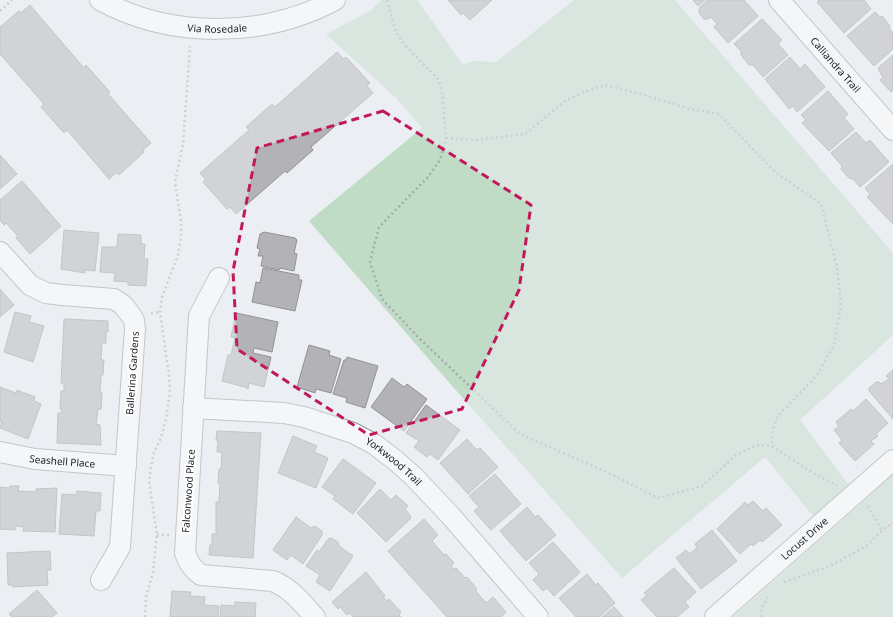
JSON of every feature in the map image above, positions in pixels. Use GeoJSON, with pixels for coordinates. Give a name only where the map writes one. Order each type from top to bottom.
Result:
{"type":"FeatureCollection","features":[{"type":"Feature","properties":{"kind":"street","name":"Via Rosedale"},"geometry":{"type":"LineString","coordinates":[[100,0],[142,18],[158,22],[187,27],[225,29],[254,27],[282,21],[304,14],[335,0]]}},
{"type":"Feature","properties":{"kind":"street","name":"Calliandra Trail"},"geometry":{"type":"LineString","coordinates":[[779,0],[893,130]]}},
{"type":"Feature","properties":{"kind":"street","name":"Ballerina Gardens"},"geometry":{"type":"LineString","coordinates":[[0,252],[30,285],[51,294],[114,299],[122,305],[134,320],[135,329],[120,547],[101,580]]}},
{"type":"Feature","properties":{"kind":"street","name":"Falconwood Place"},"geometry":{"type":"LineString","coordinates":[[218,278],[199,316],[185,553],[188,562],[194,571],[201,575],[273,581],[284,586],[294,593],[315,617]]}},
{"type":"Feature","properties":{"kind":"street","name":"Yorkwood Trail"},"geometry":{"type":"LineString","coordinates":[[193,408],[284,414],[304,417],[353,433],[374,444],[413,476],[450,515],[538,617]]}},
{"type":"Feature","properties":{"kind":"street","name":"Seashell Place"},"geometry":{"type":"LineString","coordinates":[[0,452],[36,459],[126,466]]}},
{"type":"Feature","properties":{"kind":"street","name":"Locust Drive"},"geometry":{"type":"LineString","coordinates":[[715,617],[893,460]]}},
{"type":"Feature","properties":{"kind":"path"},"geometry":{"type":"LineString","coordinates":[[0,11],[12,0]]}},
{"type":"Feature","properties":{"kind":"path"},"geometry":{"type":"LineString","coordinates":[[387,0],[396,32],[403,42],[438,79],[442,92],[446,138],[440,160],[428,177],[379,227],[370,262],[382,300],[420,339],[520,434],[613,475],[658,498],[702,486],[736,455],[757,445],[772,446],[808,470],[841,488]]}},
{"type":"Feature","properties":{"kind":"path"},"geometry":{"type":"LineString","coordinates":[[145,617],[146,596],[153,572],[157,535],[149,481],[153,455],[161,438],[166,419],[170,393],[169,373],[160,312],[162,297],[178,255],[181,236],[181,222],[176,182],[183,144],[190,40]]}},
{"type":"Feature","properties":{"kind":"path"},"geometry":{"type":"LineString","coordinates":[[446,138],[476,140],[525,134],[565,101],[584,92],[606,85],[690,109],[719,114],[775,172],[821,204],[837,267],[841,305],[834,345],[817,375],[777,417],[772,434],[772,446]]}},
{"type":"Feature","properties":{"kind":"path"},"geometry":{"type":"LineString","coordinates":[[148,314],[160,312]]}},
{"type":"Feature","properties":{"kind":"path"},"geometry":{"type":"LineString","coordinates":[[866,503],[882,530]]}},
{"type":"Feature","properties":{"kind":"path"},"geometry":{"type":"LineString","coordinates":[[783,582],[830,566],[868,545],[882,530],[893,523]]}},
{"type":"Feature","properties":{"kind":"path"},"geometry":{"type":"LineString","coordinates":[[157,535],[172,535]]}},
{"type":"Feature","properties":{"kind":"path"},"geometry":{"type":"LineString","coordinates":[[761,617],[762,607],[769,596]]}},
{"type":"Feature","properties":{"kind":"highlighted area"},"geometry":{"type":"Polygon","coordinates":[[[383,111],[531,205],[519,290],[462,409],[369,435],[237,349],[233,271],[257,148],[383,111]]]}},
{"type":"Feature","properties":{"kind":"green space"},"geometry":{"type":"Polygon","coordinates":[[[382,0],[417,0],[463,65],[472,61],[496,62],[574,0],[675,0],[893,253],[893,335],[800,420],[849,485],[813,516],[765,457],[622,578],[309,221],[422,128],[396,98],[326,34],[370,11],[382,0]]]}},
{"type":"Feature","properties":{"kind":"green space"},"geometry":{"type":"Polygon","coordinates":[[[893,475],[893,617],[733,617],[893,475]]]}},
{"type":"Feature","properties":{"kind":"building"},"geometry":{"type":"Polygon","coordinates":[[[448,0],[492,0],[470,20],[463,13],[461,15],[448,0]]]}},
{"type":"Feature","properties":{"kind":"building"},"geometry":{"type":"Polygon","coordinates":[[[693,0],[705,0],[698,6],[693,0]]]}},
{"type":"Feature","properties":{"kind":"building"},"geometry":{"type":"Polygon","coordinates":[[[708,0],[744,0],[758,16],[728,43],[714,27],[717,24],[711,17],[704,19],[699,13],[699,8],[708,0]]]}},
{"type":"Feature","properties":{"kind":"building"},"geometry":{"type":"Polygon","coordinates":[[[819,0],[864,0],[871,9],[844,33],[817,2],[819,0]]]}},
{"type":"Feature","properties":{"kind":"building"},"geometry":{"type":"Polygon","coordinates":[[[30,5],[84,68],[86,65],[110,92],[108,94],[151,143],[143,150],[144,152],[119,175],[117,172],[109,179],[67,130],[64,133],[41,107],[44,104],[0,54],[0,27],[19,11],[21,13],[30,5]]]}},
{"type":"Feature","properties":{"kind":"building"},"geometry":{"type":"Polygon","coordinates":[[[875,12],[880,17],[882,16],[890,26],[889,28],[893,33],[893,49],[874,66],[847,36],[875,12]]]}},
{"type":"Feature","properties":{"kind":"building"},"geometry":{"type":"Polygon","coordinates":[[[762,19],[782,40],[778,44],[788,55],[763,77],[753,65],[749,65],[741,55],[741,51],[734,44],[762,19]]]}},
{"type":"Feature","properties":{"kind":"building"},"geometry":{"type":"Polygon","coordinates":[[[337,52],[344,59],[346,57],[370,83],[367,86],[373,93],[311,147],[313,150],[287,173],[285,171],[236,214],[230,207],[227,209],[203,182],[206,180],[200,173],[249,130],[246,127],[272,104],[275,107],[337,52]]]}},
{"type":"Feature","properties":{"kind":"building"},"geometry":{"type":"Polygon","coordinates":[[[893,55],[893,90],[891,92],[880,80],[883,77],[878,68],[893,55]]]}},
{"type":"Feature","properties":{"kind":"building"},"geometry":{"type":"Polygon","coordinates":[[[790,57],[800,69],[805,64],[825,87],[797,112],[793,106],[789,109],[765,79],[790,57]]]}},
{"type":"Feature","properties":{"kind":"building"},"geometry":{"type":"Polygon","coordinates":[[[828,91],[848,114],[844,118],[854,129],[829,151],[802,123],[806,120],[801,115],[828,91]]]}},
{"type":"Feature","properties":{"kind":"building"},"geometry":{"type":"Polygon","coordinates":[[[856,132],[866,143],[870,140],[889,162],[860,187],[841,169],[842,166],[831,153],[856,132]]]}},
{"type":"Feature","properties":{"kind":"building"},"geometry":{"type":"Polygon","coordinates":[[[0,155],[17,174],[0,189],[0,155]]]}},
{"type":"Feature","properties":{"kind":"building"},"geometry":{"type":"Polygon","coordinates":[[[893,164],[893,224],[867,197],[870,194],[865,188],[893,164]]]}},
{"type":"Feature","properties":{"kind":"building"},"geometry":{"type":"Polygon","coordinates":[[[22,181],[61,226],[30,254],[16,238],[18,236],[6,223],[4,225],[0,220],[0,200],[22,181]]]}},
{"type":"Feature","properties":{"kind":"building"},"geometry":{"type":"Polygon","coordinates":[[[64,230],[99,233],[95,271],[85,270],[85,273],[61,269],[64,230]]]}},
{"type":"Feature","properties":{"kind":"building"},"geometry":{"type":"Polygon","coordinates":[[[264,232],[295,238],[297,240],[294,253],[297,254],[294,271],[280,268],[279,270],[261,266],[263,256],[258,256],[260,249],[257,248],[260,234],[264,232]]]}},
{"type":"Feature","properties":{"kind":"building"},"geometry":{"type":"Polygon","coordinates":[[[118,234],[141,235],[141,244],[145,244],[144,259],[148,259],[146,286],[128,285],[128,282],[114,281],[115,273],[100,272],[102,247],[117,247],[118,234]]]}},
{"type":"Feature","properties":{"kind":"building"},"geometry":{"type":"Polygon","coordinates":[[[263,268],[299,275],[299,280],[302,280],[295,311],[252,302],[256,282],[260,283],[263,268]]]}},
{"type":"Feature","properties":{"kind":"building"},"geometry":{"type":"Polygon","coordinates":[[[0,289],[14,305],[0,317],[0,289]]]}},
{"type":"Feature","properties":{"kind":"building"},"geometry":{"type":"Polygon","coordinates":[[[15,312],[31,316],[29,322],[44,326],[33,362],[4,352],[15,312]]]}},
{"type":"Feature","properties":{"kind":"building"},"geometry":{"type":"Polygon","coordinates":[[[236,313],[278,322],[272,352],[254,348],[253,353],[271,357],[264,387],[249,383],[248,389],[222,381],[228,355],[231,355],[235,338],[231,337],[236,313]]]}},
{"type":"Feature","properties":{"kind":"building"},"geometry":{"type":"Polygon","coordinates":[[[64,319],[108,321],[106,343],[102,343],[101,360],[104,360],[103,375],[101,375],[101,409],[98,409],[96,424],[100,425],[101,445],[57,443],[58,413],[62,413],[62,409],[60,409],[61,391],[64,391],[64,383],[61,383],[64,319]]]}},
{"type":"Feature","properties":{"kind":"building"},"geometry":{"type":"Polygon","coordinates":[[[309,345],[330,351],[329,355],[341,359],[331,393],[316,389],[315,393],[297,387],[309,345]]]}},
{"type":"Feature","properties":{"kind":"building"},"geometry":{"type":"Polygon","coordinates":[[[347,357],[378,366],[365,408],[346,402],[347,398],[333,394],[344,360],[346,360],[347,357]]]}},
{"type":"Feature","properties":{"kind":"building"},"geometry":{"type":"Polygon","coordinates":[[[893,370],[893,419],[869,391],[869,388],[876,382],[881,384],[889,379],[886,376],[893,370]]]}},
{"type":"Feature","properties":{"kind":"building"},"geometry":{"type":"Polygon","coordinates":[[[392,378],[404,387],[407,384],[427,399],[404,431],[371,407],[392,378]]]}},
{"type":"Feature","properties":{"kind":"building"},"geometry":{"type":"Polygon","coordinates":[[[0,387],[16,393],[17,390],[35,397],[34,401],[41,404],[28,439],[0,428],[2,422],[0,422],[0,387]]]}},
{"type":"Feature","properties":{"kind":"building"},"geometry":{"type":"Polygon","coordinates":[[[866,399],[888,423],[876,434],[878,436],[871,441],[874,444],[855,461],[839,443],[842,440],[834,430],[839,426],[836,422],[851,409],[853,411],[866,399]]]}},
{"type":"Feature","properties":{"kind":"building"},"geometry":{"type":"Polygon","coordinates":[[[426,405],[460,430],[438,460],[430,454],[427,457],[414,447],[419,441],[406,433],[426,405]]]}},
{"type":"Feature","properties":{"kind":"building"},"geometry":{"type":"Polygon","coordinates":[[[217,431],[261,433],[253,558],[209,555],[210,545],[212,545],[212,534],[216,534],[216,502],[219,502],[220,483],[218,483],[222,452],[217,452],[217,431]]]}},
{"type":"Feature","properties":{"kind":"building"},"geometry":{"type":"Polygon","coordinates":[[[293,436],[317,446],[314,452],[328,458],[316,488],[278,473],[293,436]]]}},
{"type":"Feature","properties":{"kind":"building"},"geometry":{"type":"Polygon","coordinates":[[[467,439],[477,450],[480,448],[498,467],[468,494],[440,463],[467,439]]]}},
{"type":"Feature","properties":{"kind":"building"},"geometry":{"type":"Polygon","coordinates":[[[343,459],[376,483],[353,514],[333,499],[335,496],[322,487],[343,459]]]}},
{"type":"Feature","properties":{"kind":"building"},"geometry":{"type":"Polygon","coordinates":[[[495,474],[521,504],[491,530],[474,511],[479,507],[469,496],[495,474]]]}},
{"type":"Feature","properties":{"kind":"building"},"geometry":{"type":"Polygon","coordinates":[[[10,486],[19,486],[18,491],[36,492],[36,489],[57,488],[55,532],[23,531],[24,527],[16,526],[15,530],[0,529],[0,487],[10,488],[10,486]]]}},
{"type":"Feature","properties":{"kind":"building"},"geometry":{"type":"Polygon","coordinates":[[[380,489],[391,500],[396,495],[408,506],[405,509],[411,518],[386,542],[357,513],[380,489]]]}},
{"type":"Feature","properties":{"kind":"building"},"geometry":{"type":"Polygon","coordinates":[[[77,491],[101,493],[100,511],[96,511],[94,536],[59,534],[62,494],[77,495],[77,491]]]}},
{"type":"Feature","properties":{"kind":"building"},"geometry":{"type":"Polygon","coordinates":[[[753,501],[763,511],[766,508],[782,525],[762,542],[760,540],[753,546],[751,544],[740,554],[717,529],[745,502],[748,505],[753,501]]]}},
{"type":"Feature","properties":{"kind":"building"},"geometry":{"type":"Polygon","coordinates":[[[527,507],[535,517],[538,515],[556,535],[526,561],[500,531],[527,507]]]}},
{"type":"Feature","properties":{"kind":"building"},"geometry":{"type":"Polygon","coordinates":[[[296,517],[311,528],[315,526],[322,531],[322,535],[303,564],[291,555],[287,560],[273,550],[296,517]]]}},
{"type":"Feature","properties":{"kind":"building"},"geometry":{"type":"Polygon","coordinates":[[[424,519],[438,535],[432,541],[444,555],[446,554],[454,563],[451,566],[454,569],[456,568],[465,578],[467,577],[477,589],[475,590],[486,603],[493,597],[506,612],[501,617],[447,617],[388,551],[424,519]]]}},
{"type":"Feature","properties":{"kind":"building"},"geometry":{"type":"Polygon","coordinates":[[[712,530],[737,561],[701,589],[676,558],[686,550],[689,554],[697,548],[695,544],[712,530]]]}},
{"type":"Feature","properties":{"kind":"building"},"geometry":{"type":"Polygon","coordinates":[[[331,538],[338,542],[339,546],[353,556],[330,591],[316,582],[320,575],[306,566],[317,550],[319,552],[328,539],[331,538]]]}},
{"type":"Feature","properties":{"kind":"building"},"geometry":{"type":"Polygon","coordinates":[[[553,542],[580,572],[554,596],[547,588],[543,591],[533,580],[539,574],[529,563],[553,542]]]}},
{"type":"Feature","properties":{"kind":"building"},"geometry":{"type":"Polygon","coordinates":[[[50,551],[51,570],[47,570],[48,585],[13,587],[13,585],[8,585],[7,553],[50,551]]]}},
{"type":"Feature","properties":{"kind":"building"},"geometry":{"type":"Polygon","coordinates":[[[674,568],[696,592],[685,602],[689,607],[677,617],[657,617],[641,600],[647,595],[644,593],[674,568]]]}},
{"type":"Feature","properties":{"kind":"building"},"geometry":{"type":"Polygon","coordinates":[[[366,572],[385,596],[383,597],[387,601],[389,599],[401,612],[399,615],[401,617],[353,617],[350,613],[347,615],[340,607],[338,609],[332,602],[366,572]]]}},
{"type":"Feature","properties":{"kind":"building"},"geometry":{"type":"Polygon","coordinates":[[[587,574],[596,585],[598,583],[615,603],[599,617],[576,617],[559,598],[587,574]]]}},
{"type":"Feature","properties":{"kind":"building"},"geometry":{"type":"Polygon","coordinates":[[[37,590],[57,613],[52,617],[12,617],[9,614],[37,590]]]}},
{"type":"Feature","properties":{"kind":"building"},"geometry":{"type":"Polygon","coordinates":[[[172,591],[191,592],[190,596],[205,597],[204,605],[219,606],[218,617],[170,617],[172,591]]]}},
{"type":"Feature","properties":{"kind":"building"},"geometry":{"type":"Polygon","coordinates":[[[235,602],[256,603],[255,617],[220,617],[221,605],[235,606],[235,602]]]}},
{"type":"Feature","properties":{"kind":"building"},"geometry":{"type":"Polygon","coordinates":[[[614,607],[623,617],[602,617],[614,607]]]}}]}
